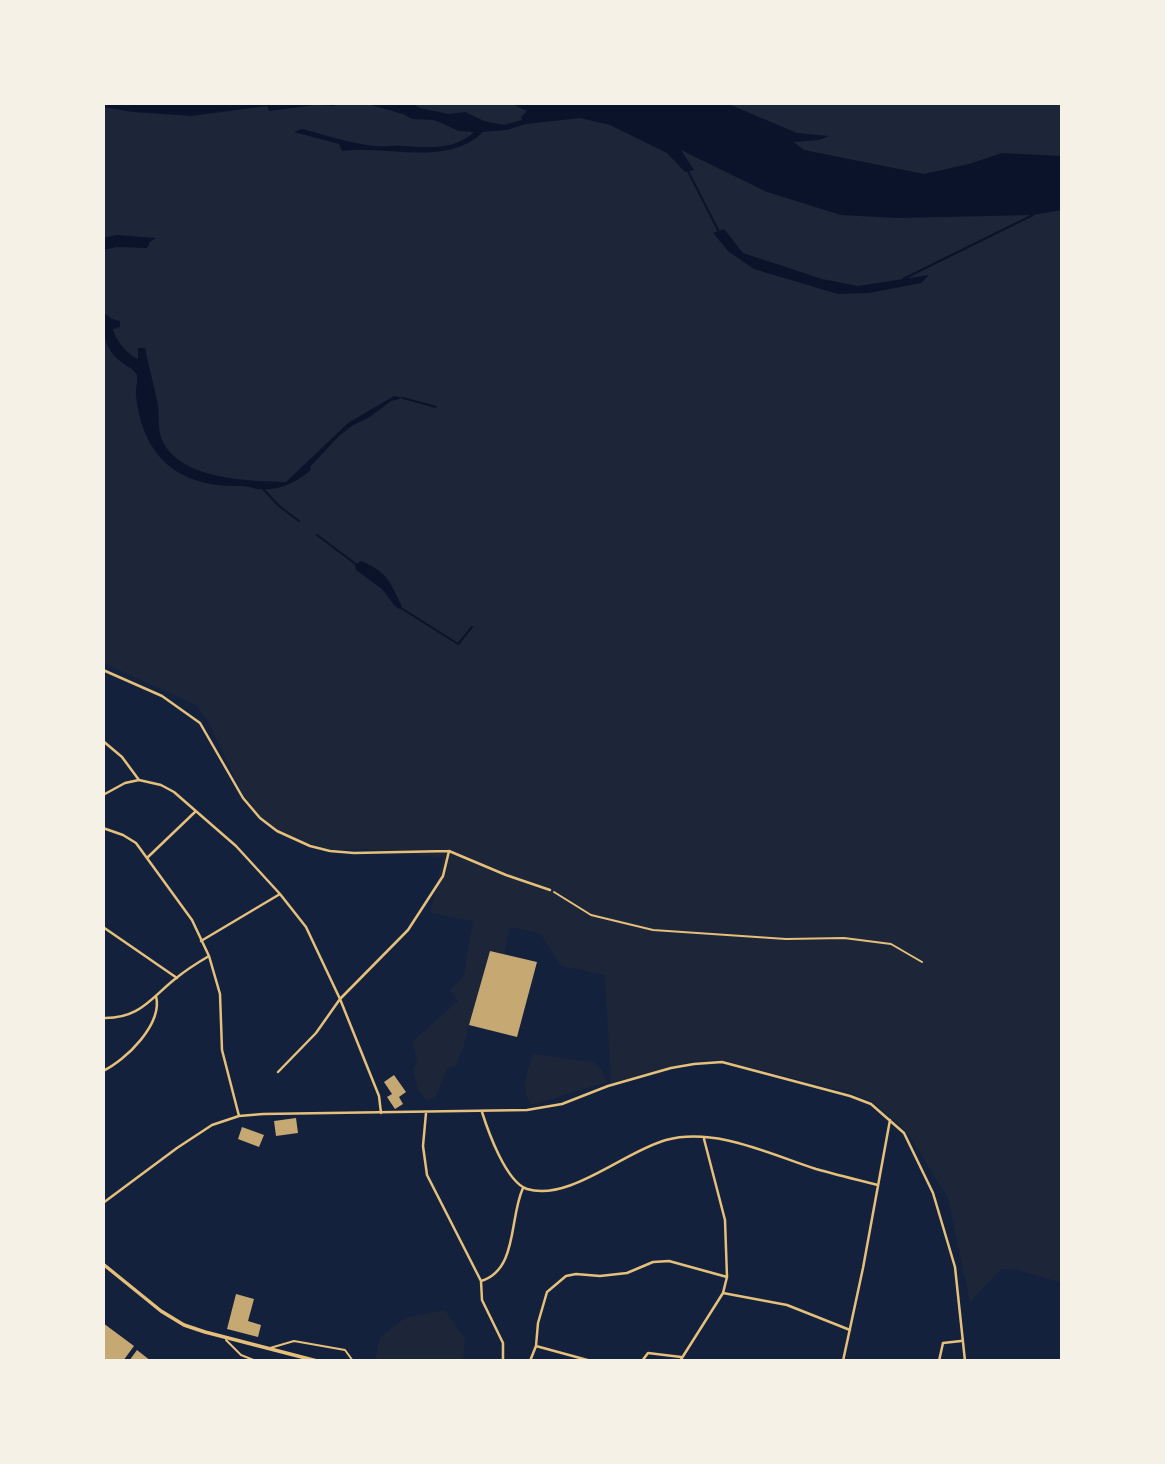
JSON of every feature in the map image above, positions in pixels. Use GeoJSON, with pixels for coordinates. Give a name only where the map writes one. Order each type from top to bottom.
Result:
{"type":"FeatureCollection","features":[{"type":"Feature","properties":{"kind":"street"},"geometry":{"type":"LineString","coordinates":[[103,670],[162,696],[200,723],[243,798],[260,818],[277,831],[310,846],[330,851],[449,851],[550,890]]}},
{"type":"Feature","properties":{"kind":"street"},"geometry":{"type":"LineString","coordinates":[[103,741],[122,757],[139,780]]}},
{"type":"Feature","properties":{"kind":"street"},"geometry":{"type":"LineString","coordinates":[[103,795],[125,783],[139,780],[161,785],[174,792],[236,846],[280,894],[306,927],[340,999],[379,1096],[381,1113]]}},
{"type":"Feature","properties":{"kind":"street"},"geometry":{"type":"LineString","coordinates":[[148,857],[196,811]]}},
{"type":"Feature","properties":{"kind":"street"},"geometry":{"type":"LineString","coordinates":[[103,828],[136,843],[192,920],[208,956],[220,994],[222,1050],[239,1116]]}},
{"type":"Feature","properties":{"kind":"street"},"geometry":{"type":"LineString","coordinates":[[278,1072],[316,1033],[340,999],[408,930],[443,876],[449,851]]}},
{"type":"Feature","properties":{"kind":"street"},"geometry":{"type":"LineString","coordinates":[[201,942],[280,894]]}},
{"type":"Feature","properties":{"kind":"street"},"geometry":{"type":"LineString","coordinates":[[103,927],[177,978]]}},
{"type":"Feature","properties":{"kind":"street"},"geometry":{"type":"LineString","coordinates":[[103,1018],[119,1018],[141,1010],[177,978],[208,956]]}},
{"type":"Feature","properties":{"kind":"street"},"geometry":{"type":"LineString","coordinates":[[103,1072],[140,1041],[152,1026],[158,1004],[156,996]]}},
{"type":"Feature","properties":{"kind":"street"},"geometry":{"type":"LineString","coordinates":[[103,1203],[197,1134],[224,1119],[239,1116],[541,1109],[671,1068],[694,1063],[722,1062],[871,1104],[904,1133],[933,1193],[955,1266],[965,1361]]}},
{"type":"Feature","properties":{"kind":"street"},"geometry":{"type":"LineString","coordinates":[[482,1112],[494,1146],[506,1167],[523,1188],[541,1192],[597,1172],[650,1145],[669,1139],[704,1138],[726,1139],[829,1173],[878,1185]]}},
{"type":"Feature","properties":{"kind":"street"},"geometry":{"type":"LineString","coordinates":[[426,1113],[423,1146],[427,1175],[481,1281],[482,1300],[503,1343],[503,1361]]}},
{"type":"Feature","properties":{"kind":"street"},"geometry":{"type":"LineString","coordinates":[[843,1361],[890,1118]]}},
{"type":"Feature","properties":{"kind":"street"},"geometry":{"type":"LineString","coordinates":[[642,1361],[648,1353],[653,1352],[681,1359],[723,1293],[727,1277],[725,1220],[704,1138]]}},
{"type":"Feature","properties":{"kind":"street"},"geometry":{"type":"LineString","coordinates":[[481,1281],[491,1278],[507,1259],[516,1205],[523,1188]]}},
{"type":"Feature","properties":{"kind":"street"},"geometry":{"type":"LineString","coordinates":[[530,1361],[536,1346],[538,1323],[547,1292],[566,1276],[627,1273],[653,1262],[670,1261],[727,1277]]}},
{"type":"Feature","properties":{"kind":"street"},"geometry":{"type":"LineString","coordinates":[[103,1264],[160,1311],[184,1325],[317,1361]]}},
{"type":"Feature","properties":{"kind":"street"},"geometry":{"type":"LineString","coordinates":[[723,1293],[787,1305],[849,1330]]}},
{"type":"Feature","properties":{"kind":"street"},"geometry":{"type":"LineString","coordinates":[[939,1361],[943,1343],[962,1341]]}},
{"type":"Feature","properties":{"kind":"street"},"geometry":{"type":"LineString","coordinates":[[536,1346],[591,1361]]}},
{"type":"Feature","properties":{"kind":"lane"},"geometry":{"type":"LineString","coordinates":[[222,1336],[242,1355],[257,1361]]}},
{"type":"Feature","properties":{"kind":"lane"},"geometry":{"type":"LineString","coordinates":[[269,1348],[294,1341],[345,1350],[353,1361]]}},
{"type":"Feature","properties":{"kind":"lane"},"geometry":{"type":"LineString","coordinates":[[296,1361],[301,1358]]}},
{"type":"Feature","properties":{"kind":"path"},"geometry":{"type":"LineString","coordinates":[[550,890],[591,915],[653,930],[786,939],[844,938],[891,944],[922,962]]}},
{"type":"Feature","properties":{"kind":"shaded area"},"geometry":{"type":"Polygon","coordinates":[[[103,103],[1062,103],[1062,1283],[1018,1270],[1001,1269],[970,1302],[948,1198],[907,1132],[873,1102],[851,1093],[722,1060],[694,1061],[611,1083],[605,975],[561,966],[540,933],[510,927],[504,955],[490,951],[463,1048],[455,1067],[448,1068],[436,1096],[427,1101],[418,1090],[413,1069],[417,1063],[413,1041],[458,1001],[450,990],[464,975],[473,921],[430,913],[443,858],[365,849],[331,850],[278,830],[261,818],[244,797],[207,719],[196,705],[103,663],[103,103]]]}},
{"type":"Feature","properties":{"kind":"shaded area"},"geometry":{"type":"Polygon","coordinates":[[[103,103],[340,103],[334,106],[315,105],[269,111],[267,106],[191,116],[133,112],[103,107],[103,103]]]}},
{"type":"Feature","properties":{"kind":"shaded area"},"geometry":{"type":"Polygon","coordinates":[[[364,103],[412,103],[420,108],[448,114],[465,112],[484,121],[504,125],[522,120],[521,117],[527,111],[510,103],[726,103],[797,133],[829,136],[819,140],[794,142],[804,150],[924,174],[1002,153],[1062,156],[1062,210],[1033,215],[897,218],[841,215],[767,192],[681,150],[694,170],[685,172],[667,153],[610,125],[580,118],[483,132],[468,143],[434,152],[342,151],[339,144],[294,132],[302,129],[376,146],[431,147],[458,142],[474,132],[459,131],[434,120],[412,119],[364,103]]]}},
{"type":"Feature","properties":{"kind":"shaded area"},"geometry":{"type":"Polygon","coordinates":[[[724,229],[743,253],[822,279],[858,286],[929,275],[921,283],[869,293],[838,294],[754,269],[729,252],[713,233],[724,229]]]}},
{"type":"Feature","properties":{"kind":"shaded area"},"geometry":{"type":"Polygon","coordinates":[[[117,235],[156,238],[147,248],[117,247],[103,250],[103,238],[117,235]]]}},
{"type":"Feature","properties":{"kind":"shaded area"},"geometry":{"type":"Polygon","coordinates":[[[103,312],[120,321],[120,327],[113,329],[114,333],[130,354],[138,359],[138,348],[145,348],[158,405],[161,437],[169,451],[197,470],[234,479],[286,482],[348,423],[394,396],[403,398],[391,401],[353,425],[310,467],[311,470],[287,485],[273,489],[257,489],[200,482],[183,475],[156,453],[140,418],[136,396],[137,375],[112,353],[104,335],[103,312]]]}},
{"type":"Feature","properties":{"kind":"shaded area"},"geometry":{"type":"Polygon","coordinates":[[[361,561],[378,570],[391,584],[402,606],[399,609],[382,589],[356,570],[355,565],[361,561]]]}},
{"type":"Feature","properties":{"kind":"shaded area"},"geometry":{"type":"Polygon","coordinates":[[[533,1054],[593,1062],[602,1070],[607,1082],[531,1105],[526,1086],[533,1054]]]}},
{"type":"Feature","properties":{"kind":"shaded area"},"geometry":{"type":"Polygon","coordinates":[[[445,1310],[465,1339],[463,1361],[375,1361],[380,1337],[405,1318],[445,1310]]]}},
{"type":"Feature","properties":{"kind":"building"},"geometry":{"type":"Polygon","coordinates":[[[490,951],[537,962],[517,1037],[469,1025],[490,951]]]}},
{"type":"Feature","properties":{"kind":"building"},"geometry":{"type":"Polygon","coordinates":[[[394,1075],[406,1092],[399,1097],[403,1104],[395,1109],[387,1097],[392,1094],[384,1082],[394,1075]]]}},
{"type":"Feature","properties":{"kind":"building"},"geometry":{"type":"Polygon","coordinates":[[[296,1118],[298,1133],[276,1136],[274,1121],[296,1118]]]}},
{"type":"Feature","properties":{"kind":"building"},"geometry":{"type":"Polygon","coordinates":[[[242,1127],[264,1135],[259,1147],[238,1139],[242,1127]]]}},
{"type":"Feature","properties":{"kind":"building"},"geometry":{"type":"Polygon","coordinates":[[[236,1294],[254,1299],[248,1321],[261,1325],[258,1337],[227,1329],[236,1294]]]}},
{"type":"Feature","properties":{"kind":"building"},"geometry":{"type":"Polygon","coordinates":[[[103,1323],[134,1346],[123,1361],[103,1361],[103,1323]]]}},
{"type":"Feature","properties":{"kind":"building"},"geometry":{"type":"Polygon","coordinates":[[[137,1350],[151,1361],[129,1361],[137,1350]]]}},
{"type":"Feature","properties":{"kind":"waterway"},"geometry":{"type":"LineString","coordinates":[[688,171],[719,232]]}},
{"type":"Feature","properties":{"kind":"waterway"},"geometry":{"type":"LineString","coordinates":[[903,279],[1033,215]]}},
{"type":"Feature","properties":{"kind":"waterway"},"geometry":{"type":"LineString","coordinates":[[403,398],[436,407]]}},
{"type":"Feature","properties":{"kind":"waterway"},"geometry":{"type":"LineString","coordinates":[[263,489],[299,521]]}},
{"type":"Feature","properties":{"kind":"waterway"},"geometry":{"type":"LineString","coordinates":[[317,535],[357,565]]}},
{"type":"Feature","properties":{"kind":"waterway"},"geometry":{"type":"LineString","coordinates":[[401,608],[458,644],[472,627]]}}]}
